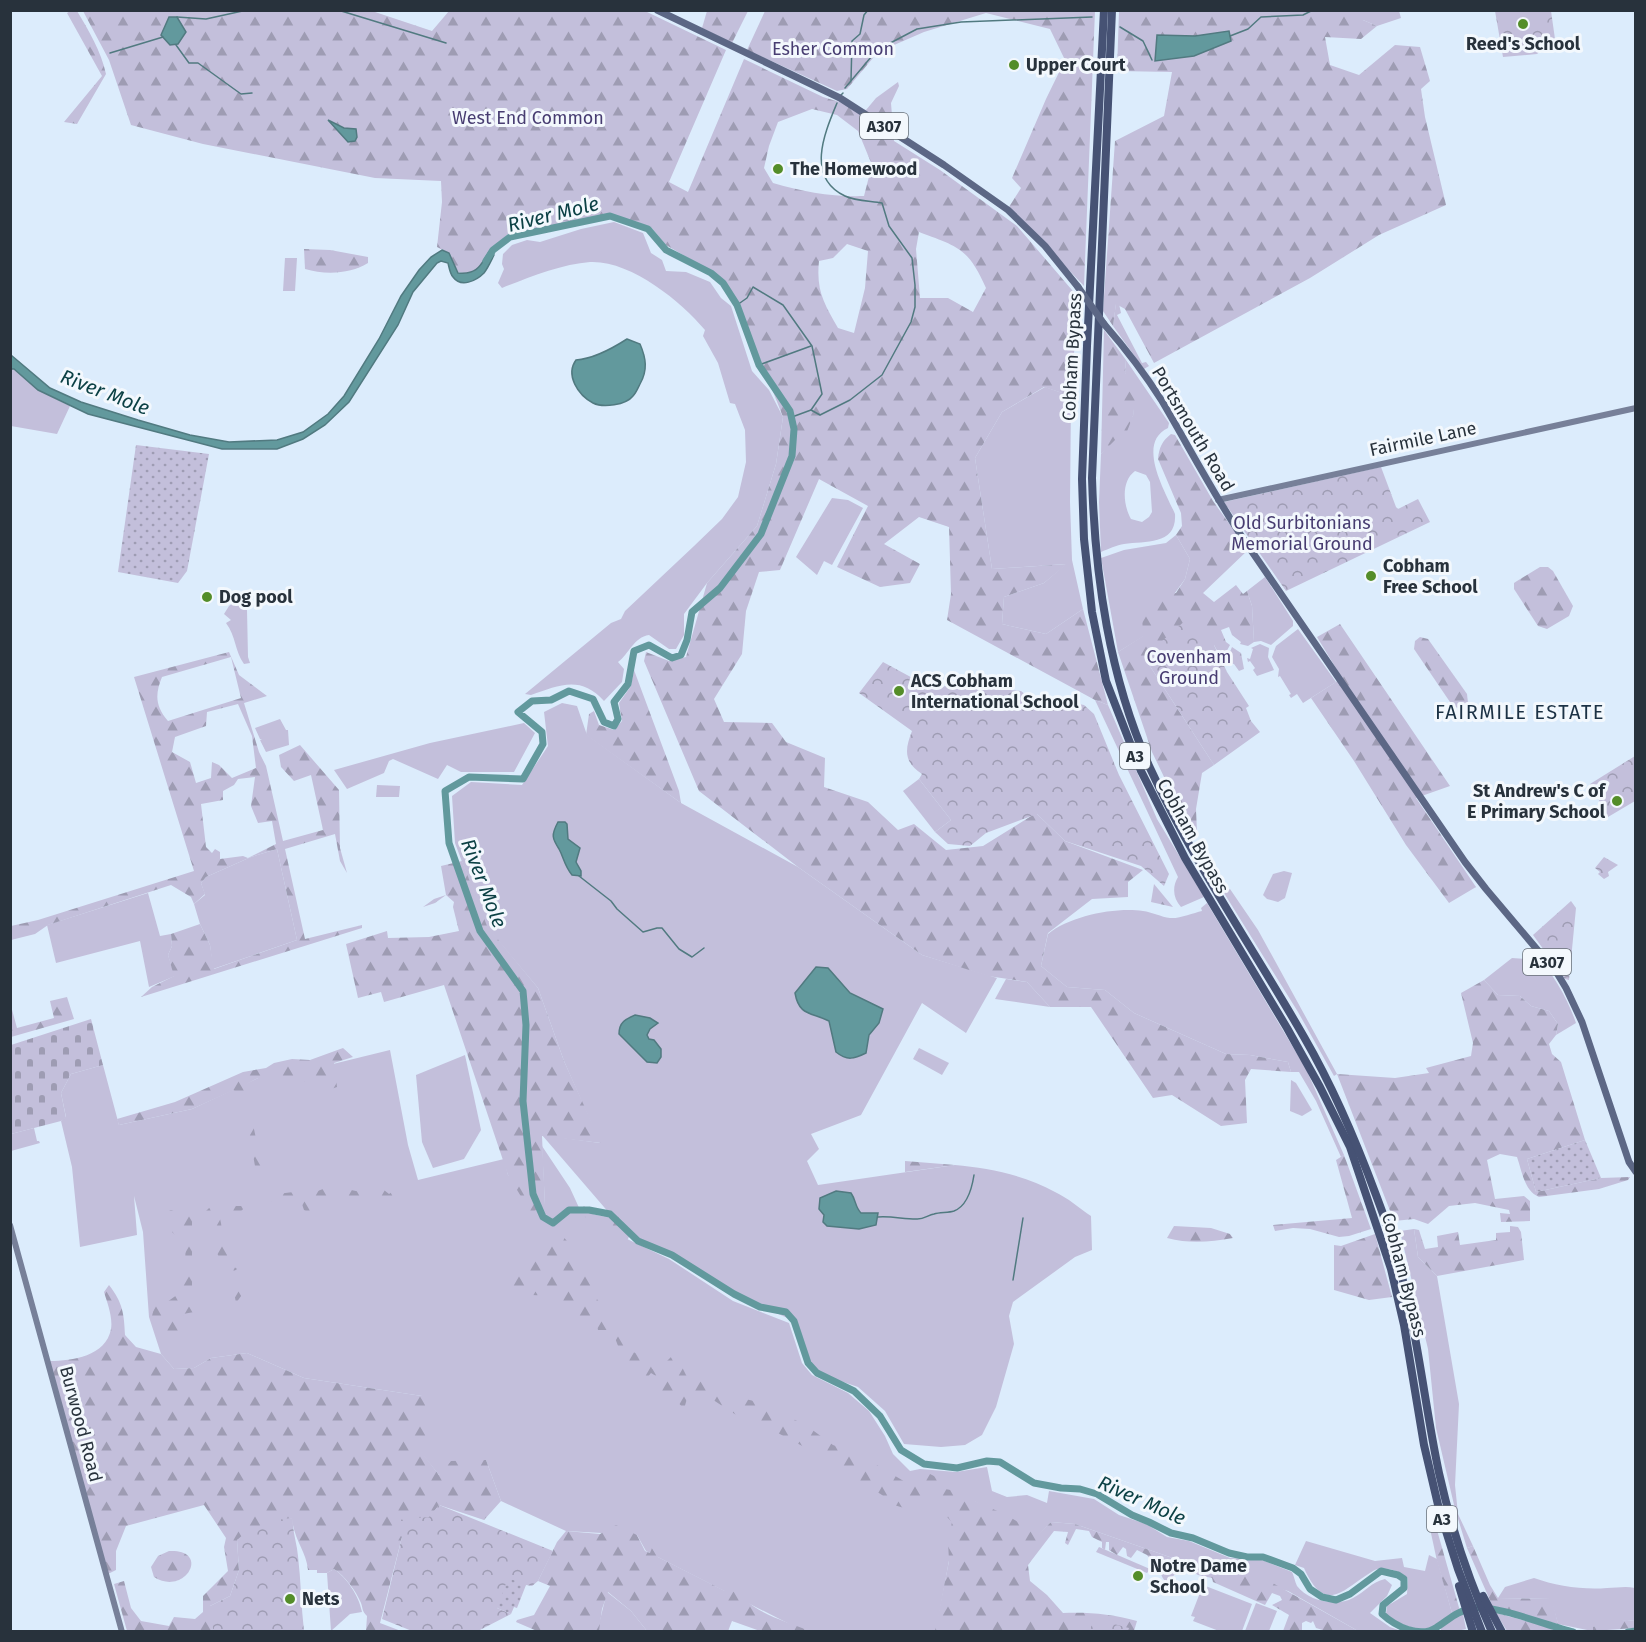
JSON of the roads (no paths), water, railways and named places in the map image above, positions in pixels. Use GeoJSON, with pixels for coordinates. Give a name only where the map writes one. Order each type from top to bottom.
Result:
{"type":"FeatureCollection","features":[{"type":"Feature","properties":{"kind":"highway","name":"Cobham Bypass"},"geometry":{"type":"LineString","coordinates":[[1104,10],[1082,479],[1084,539],[1092,612],[1106,681],[1141,771],[1185,858],[1287,1028],[1350,1147],[1391,1269],[1404,1325],[1424,1445],[1439,1509],[1476,1629]]}},
{"type":"Feature","properties":{"kind":"highway","name":"Cobham Bypass"},"geometry":{"type":"LineString","coordinates":[[1112,10],[1092,478],[1094,539],[1100,592],[1110,642],[1121,686],[1150,767],[1196,856],[1306,1040],[1352,1131],[1378,1198],[1406,1290],[1440,1475],[1464,1557],[1496,1629]]}},
{"type":"Feature","properties":{"kind":"main road","name":"Portsmouth Road"},"geometry":{"type":"LineString","coordinates":[[657,10],[840,98],[954,171],[1008,210],[1045,246],[1161,400],[1218,500],[1466,862],[1557,973],[1579,1015],[1629,1162],[1635,1172]]}},
{"type":"Feature","properties":{"kind":"street","name":"Fairmile Lane"},"geometry":{"type":"LineString","coordinates":[[1218,500],[1635,408]]}},
{"type":"Feature","properties":{"kind":"street","name":"Burwood Road"},"geometry":{"type":"LineString","coordinates":[[10,1225],[122,1632]]}},
{"type":"Feature","properties":{"kind":"waterway"},"geometry":{"type":"LineString","coordinates":[[177,17],[206,19],[247,10]]}},
{"type":"Feature","properties":{"kind":"waterway"},"geometry":{"type":"LineString","coordinates":[[338,10],[446,43]]}},
{"type":"Feature","properties":{"kind":"waterway"},"geometry":{"type":"LineString","coordinates":[[851,80],[852,41],[860,34],[864,15],[868,10]]}},
{"type":"Feature","properties":{"kind":"waterway"},"geometry":{"type":"LineString","coordinates":[[1230,36],[1248,29],[1261,17],[1303,15],[1313,10]]}},
{"type":"Feature","properties":{"kind":"waterway"},"geometry":{"type":"LineString","coordinates":[[845,88],[877,50],[917,29],[961,22],[1092,17]]}},
{"type":"Feature","properties":{"kind":"waterway"},"geometry":{"type":"LineString","coordinates":[[1120,27],[1143,41],[1152,60]]}},
{"type":"Feature","properties":{"kind":"waterway"},"geometry":{"type":"LineString","coordinates":[[110,53],[163,37]]}},
{"type":"Feature","properties":{"kind":"waterway"},"geometry":{"type":"LineString","coordinates":[[176,45],[189,63],[198,63],[241,94],[252,93]]}},
{"type":"Feature","properties":{"kind":"waterway"},"geometry":{"type":"LineString","coordinates":[[792,417],[811,410],[820,415],[850,400],[882,375],[911,322],[915,307],[912,258],[889,226],[882,203],[849,198],[833,188],[825,178],[822,166],[824,140],[837,103]]}},
{"type":"Feature","properties":{"kind":"waterway","name":"River Mole"},"geometry":{"type":"LineString","coordinates":[[486,261],[493,250],[510,237],[610,216],[648,229],[666,250],[711,273],[723,283],[737,305],[759,365],[790,411],[794,429],[792,456],[761,534],[720,588],[692,612],[687,640],[681,655],[672,658],[649,645],[634,651],[628,684],[614,702],[618,719],[614,726],[604,722],[593,699],[569,691],[551,700],[532,701],[518,712],[542,732],[543,744],[523,779],[469,777],[445,791],[449,843],[480,931],[523,991],[526,1025],[523,1101],[533,1194],[543,1217],[553,1223],[569,1210],[589,1210],[610,1214],[638,1241],[672,1255],[734,1294],[760,1307],[786,1312],[794,1321],[808,1363],[817,1373],[854,1391],[880,1416],[901,1450],[924,1464],[957,1468],[987,1461],[1000,1462],[1034,1483],[1080,1489],[1097,1494],[1132,1515],[1171,1533],[1193,1538],[1229,1553],[1247,1557],[1263,1557],[1293,1568],[1301,1574],[1310,1589],[1322,1597],[1336,1600],[1350,1594],[1381,1571],[1398,1575],[1404,1579],[1404,1588],[1383,1605],[1382,1614],[1408,1630],[1423,1632],[1430,1630],[1462,1611],[1484,1608],[1573,1632]]}},
{"type":"Feature","properties":{"kind":"waterway"},"geometry":{"type":"LineString","coordinates":[[737,305],[747,298],[753,287],[783,305],[812,346],[822,394],[811,410]]}},
{"type":"Feature","properties":{"kind":"waterway"},"geometry":{"type":"LineString","coordinates":[[759,365],[811,346]]}},
{"type":"Feature","properties":{"kind":"waterway"},"geometry":{"type":"LineString","coordinates":[[579,876],[611,901],[643,932],[662,928],[679,949],[692,957],[704,948]]}},
{"type":"Feature","properties":{"kind":"waterway"},"geometry":{"type":"LineString","coordinates":[[878,1217],[919,1219],[959,1209],[966,1201],[974,1175]]}},
{"type":"Feature","properties":{"kind":"waterway"},"geometry":{"type":"LineString","coordinates":[[1013,1280],[1023,1218]]}},
{"type":"Feature","properties":{"kind":"waterway","name":"River Mole"},"geometry":{"type":"LineString","coordinates":[[1436,1628],[1439,1632]]}},
{"type":"Feature","properties":{"kind":"waterway","name":"River Mole"},"geometry":{"type":"LineString","coordinates":[[1628,1632],[1636,1631]]}},
{"type":"Feature","properties":{"kind":"place","name":"Reed's School"},"geometry":{"type":"Point","coordinates":[1523,24]}},
{"type":"Feature","properties":{"kind":"place","name":"Upper Court"},"geometry":{"type":"Point","coordinates":[1014,65]}},
{"type":"Feature","properties":{"kind":"place","name":"The Homewood"},"geometry":{"type":"Point","coordinates":[778,169]}},
{"type":"Feature","properties":{"kind":"place","name":"Cobham Free School"},"geometry":{"type":"Point","coordinates":[1371,576]}},
{"type":"Feature","properties":{"kind":"place","name":"Dog pool"},"geometry":{"type":"Point","coordinates":[207,597]}},
{"type":"Feature","properties":{"kind":"place","name":"ACS Cobham International School"},"geometry":{"type":"Point","coordinates":[899,691]}},
{"type":"Feature","properties":{"kind":"place","name":"St Andrew's C of E Primary School"},"geometry":{"type":"Point","coordinates":[1617,801]}},
{"type":"Feature","properties":{"kind":"place","name":"Notre Dame School"},"geometry":{"type":"Point","coordinates":[1138,1576]}},
{"type":"Feature","properties":{"kind":"place","name":"Nets"},"geometry":{"type":"Point","coordinates":[290,1599]}},
{"type":"Feature","properties":{"kind":"district","name":"FAIRMILE ESTATE"},"geometry":{"type":"Point","coordinates":[1520,712]}},
{"type":"Feature","properties":{"kind":"park label","name":"Esher Common"},"geometry":{"type":"Point","coordinates":[833,49]}},
{"type":"Feature","properties":{"kind":"park label","name":"West End Common"},"geometry":{"type":"Point","coordinates":[528,118]}},
{"type":"Feature","properties":{"kind":"park label","name":"Old Surbitonians Memorial Ground"},"geometry":{"type":"Point","coordinates":[1302,533]}},
{"type":"Feature","properties":{"kind":"park label","name":"Covenham Ground"},"geometry":{"type":"Point","coordinates":[1189,667]}}]}
